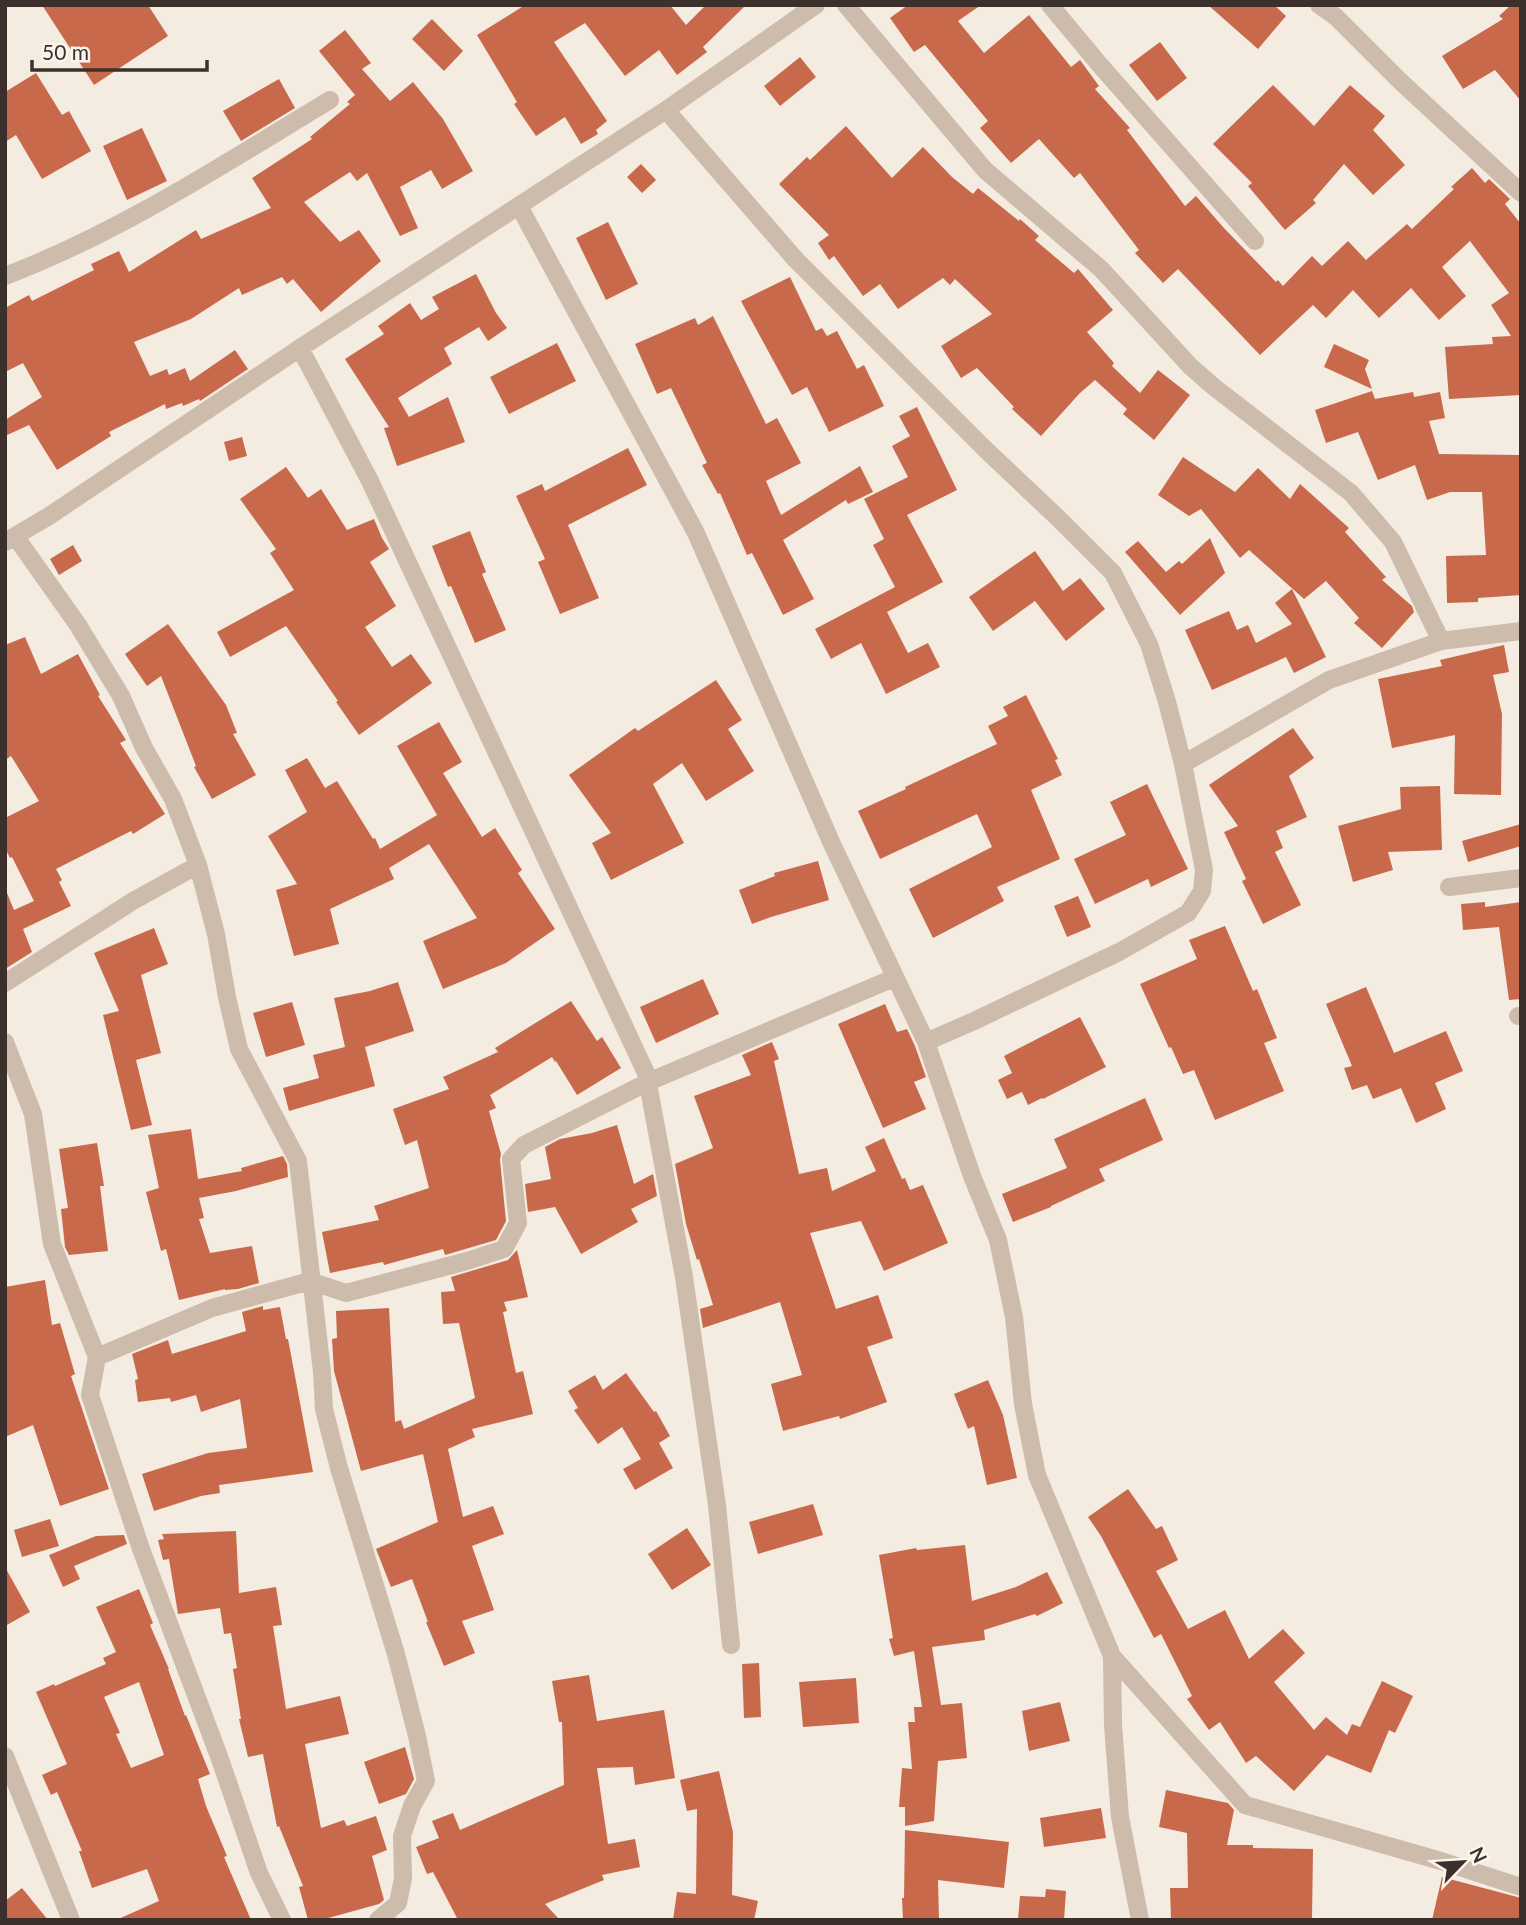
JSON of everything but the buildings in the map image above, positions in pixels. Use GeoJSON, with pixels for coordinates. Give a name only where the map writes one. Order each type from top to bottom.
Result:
{"type":"FeatureCollection","features":[{"type":"Feature","properties":{"kind":"street"},"geometry":{"type":"LineString","coordinates":[[378,1920],[398,1903],[403,1878],[402,1836],[412,1806],[426,1781],[396,1654],[339,1468],[324,1409],[298,1161],[239,1049],[216,934],[198,865],[173,799],[144,748],[121,696],[78,625],[10,539],[666,110],[816,5]]}},
{"type":"Feature","properties":{"kind":"street"},"geometry":{"type":"LineString","coordinates":[[846,5],[985,170],[1101,269],[1190,366],[1351,493],[1393,542],[1441,641]]}},
{"type":"Feature","properties":{"kind":"street"},"geometry":{"type":"LineString","coordinates":[[1050,5],[1255,241]]}},
{"type":"Feature","properties":{"kind":"street"},"geometry":{"type":"LineString","coordinates":[[1320,5],[1521,193]]}},
{"type":"Feature","properties":{"kind":"street"},"geometry":{"type":"LineString","coordinates":[[5,275],[49,259],[165,200],[330,100]]}},
{"type":"Feature","properties":{"kind":"street"},"geometry":{"type":"LineString","coordinates":[[666,110],[796,260],[1113,573],[1149,644],[1183,764],[1204,870],[1202,891],[1188,913],[1119,952],[926,1042]]}},
{"type":"Feature","properties":{"kind":"street"},"geometry":{"type":"LineString","coordinates":[[519,206],[696,533],[832,844],[926,1042],[971,1176],[998,1240],[1014,1317],[1023,1404],[1037,1475],[1112,1656],[1245,1805],[1441,1861],[1521,1887]]}},
{"type":"Feature","properties":{"kind":"street"},"geometry":{"type":"LineString","coordinates":[[300,348],[370,481],[646,1073],[684,1277],[717,1505],[731,1645]]}},
{"type":"Feature","properties":{"kind":"street"},"geometry":{"type":"LineString","coordinates":[[1183,764],[1329,680],[1441,641],[1521,631]]}},
{"type":"Feature","properties":{"kind":"street"},"geometry":{"type":"LineString","coordinates":[[5,983],[133,901],[198,865]]}},
{"type":"Feature","properties":{"kind":"street"},"geometry":{"type":"LineString","coordinates":[[1448,887],[1521,878]]}},
{"type":"Feature","properties":{"kind":"street"},"geometry":{"type":"LineString","coordinates":[[97,1357],[212,1308],[310,1281],[346,1293],[504,1249],[519,1223],[511,1159],[524,1145],[648,1082],[894,978]]}},
{"type":"Feature","properties":{"kind":"street"},"geometry":{"type":"LineString","coordinates":[[5,1042],[33,1114],[52,1244],[97,1357],[90,1395],[141,1549],[220,1759],[259,1873],[282,1920]]}},
{"type":"Feature","properties":{"kind":"street"},"geometry":{"type":"LineString","coordinates":[[1112,1656],[1113,1725],[1120,1817],[1140,1920]]}},
{"type":"Feature","properties":{"kind":"street"},"geometry":{"type":"LineString","coordinates":[[5,1756],[71,1920]]}}]}
